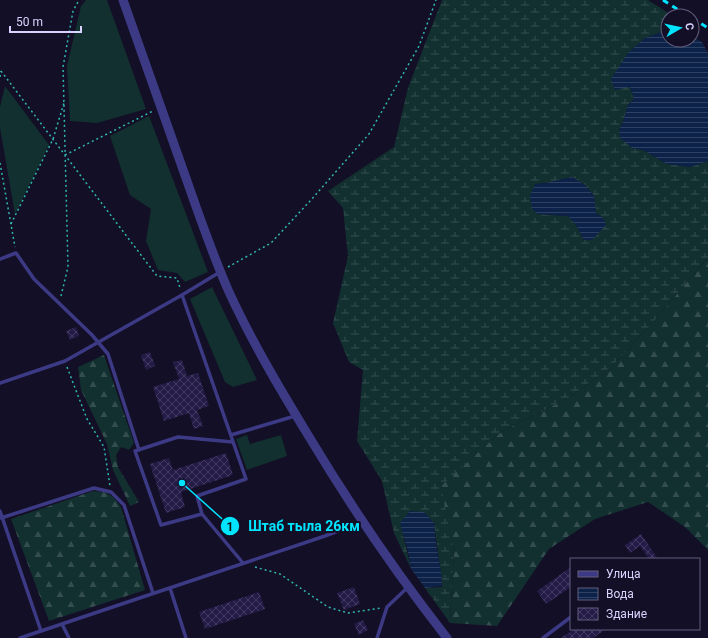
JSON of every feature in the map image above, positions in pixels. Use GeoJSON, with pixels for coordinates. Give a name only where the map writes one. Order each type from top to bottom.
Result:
{"type":"FeatureCollection","features":[{"type":"Feature","properties":{"kind":"street"},"geometry":{"type":"LineString","coordinates":[[122,0],[228,291],[257,348],[334,478],[362,521],[408,587],[447,638]]}},
{"type":"Feature","properties":{"kind":"lane"},"geometry":{"type":"LineString","coordinates":[[0,259],[16,253],[34,279],[82,325],[108,354],[139,450]]}},
{"type":"Feature","properties":{"kind":"lane"},"geometry":{"type":"LineString","coordinates":[[0,383],[65,361],[221,272]]}},
{"type":"Feature","properties":{"kind":"lane"},"geometry":{"type":"LineString","coordinates":[[182,295],[246,479],[197,496],[202,514],[243,563]]}},
{"type":"Feature","properties":{"kind":"lane"},"geometry":{"type":"LineString","coordinates":[[231,435],[296,415]]}},
{"type":"Feature","properties":{"kind":"lane"},"geometry":{"type":"LineString","coordinates":[[202,514],[161,525],[135,451],[178,437],[233,442]]}},
{"type":"Feature","properties":{"kind":"lane"},"geometry":{"type":"LineString","coordinates":[[1,518],[94,488],[111,492],[124,505],[153,593]]}},
{"type":"Feature","properties":{"kind":"lane"},"geometry":{"type":"LineString","coordinates":[[0,511],[1,518],[41,631]]}},
{"type":"Feature","properties":{"kind":"lane"},"geometry":{"type":"LineString","coordinates":[[20,638],[325,536],[362,521]]}},
{"type":"Feature","properties":{"kind":"lane"},"geometry":{"type":"LineString","coordinates":[[377,638],[386,607],[408,587]]}},
{"type":"Feature","properties":{"kind":"lane"},"geometry":{"type":"LineString","coordinates":[[170,588],[186,638]]}},
{"type":"Feature","properties":{"kind":"lane"},"geometry":{"type":"LineString","coordinates":[[543,638],[570,619]]}},
{"type":"Feature","properties":{"kind":"lane"},"geometry":{"type":"LineString","coordinates":[[62,624],[69,638]]}},
{"type":"Feature","properties":{"kind":"path"},"geometry":{"type":"LineString","coordinates":[[60,304],[68,267],[63,67],[73,11],[78,0]]}},
{"type":"Feature","properties":{"kind":"path"},"geometry":{"type":"LineString","coordinates":[[221,272],[271,243],[370,134],[419,46],[436,0]]}},
{"type":"Feature","properties":{"kind":"path"},"geometry":{"type":"LineString","coordinates":[[0,77],[1,71],[157,276],[177,278],[182,295]]}},
{"type":"Feature","properties":{"kind":"path"},"geometry":{"type":"LineString","coordinates":[[11,224],[53,139],[64,102]]}},
{"type":"Feature","properties":{"kind":"path"},"geometry":{"type":"LineString","coordinates":[[65,155],[160,107]]}},
{"type":"Feature","properties":{"kind":"path"},"geometry":{"type":"LineString","coordinates":[[0,163],[16,253]]}},
{"type":"Feature","properties":{"kind":"path"},"geometry":{"type":"LineString","coordinates":[[65,361],[87,419],[104,447],[111,492]]}},
{"type":"Feature","properties":{"kind":"path"},"geometry":{"type":"LineString","coordinates":[[243,563],[280,574],[328,608],[348,613],[386,607]]}},
{"type":"Feature","properties":{"kind":"green space"},"geometry":{"type":"Polygon","coordinates":[[[86,0],[107,0],[146,109],[97,123],[70,121],[67,66],[81,6],[86,0]]]}},
{"type":"Feature","properties":{"kind":"green space"},"geometry":{"type":"Polygon","coordinates":[[[442,0],[648,0],[660,8],[660,33],[645,38],[630,87],[634,99],[628,105],[619,130],[632,148],[643,150],[667,164],[690,167],[708,161],[708,259],[655,320],[611,367],[570,397],[501,432],[441,486],[454,551],[450,623],[425,588],[442,587],[434,523],[403,534],[411,569],[394,533],[382,481],[357,441],[363,370],[349,362],[333,323],[348,256],[343,208],[328,191],[394,147],[408,88],[442,0]],[[572,177],[535,184],[538,214],[568,216],[576,225],[584,240],[603,218],[596,213],[594,196],[585,185],[572,177]]]}},
{"type":"Feature","properties":{"kind":"green space"},"geometry":{"type":"Polygon","coordinates":[[[5,86],[49,145],[15,214],[0,128],[0,107],[5,86]]]}},
{"type":"Feature","properties":{"kind":"green space"},"geometry":{"type":"Polygon","coordinates":[[[149,116],[208,272],[185,282],[177,273],[158,270],[146,241],[151,209],[130,195],[110,136],[149,116]]]}},
{"type":"Feature","properties":{"kind":"green space"},"geometry":{"type":"Polygon","coordinates":[[[708,259],[708,550],[685,527],[648,502],[595,519],[549,549],[497,626],[450,623],[454,551],[440,486],[501,432],[570,397],[611,367],[655,320],[708,259]]]}},
{"type":"Feature","properties":{"kind":"green space"},"geometry":{"type":"Polygon","coordinates":[[[212,287],[257,380],[233,387],[225,382],[190,299],[212,287]]]}},
{"type":"Feature","properties":{"kind":"green space"},"geometry":{"type":"Polygon","coordinates":[[[104,355],[134,443],[129,450],[121,447],[116,455],[118,467],[139,502],[130,506],[113,470],[107,444],[81,390],[78,367],[104,355]]]}},
{"type":"Feature","properties":{"kind":"green space"},"geometry":{"type":"Polygon","coordinates":[[[247,435],[250,444],[281,435],[287,456],[247,470],[236,439],[247,435]]]}},
{"type":"Feature","properties":{"kind":"green space"},"geometry":{"type":"Polygon","coordinates":[[[93,491],[110,494],[121,507],[145,590],[49,621],[11,519],[93,491]]]}},
{"type":"Feature","properties":{"kind":"water"},"geometry":{"type":"Polygon","coordinates":[[[660,33],[660,48],[700,48],[700,41],[708,53],[708,161],[690,167],[667,164],[643,150],[632,148],[620,138],[619,130],[628,105],[634,99],[630,87],[615,90],[611,79],[628,53],[645,38],[660,33]]]}},
{"type":"Feature","properties":{"kind":"water"},"geometry":{"type":"Polygon","coordinates":[[[572,177],[585,185],[594,196],[596,213],[603,218],[606,225],[592,240],[584,240],[576,225],[568,216],[538,214],[532,209],[530,196],[535,184],[572,177]]]}},
{"type":"Feature","properties":{"kind":"water"},"geometry":{"type":"Polygon","coordinates":[[[410,511],[424,512],[434,523],[442,586],[425,588],[411,569],[400,523],[410,511]]]}},
{"type":"Feature","properties":{"kind":"building"},"geometry":{"type":"Polygon","coordinates":[[[76,327],[79,336],[70,340],[66,331],[76,327]]]}},
{"type":"Feature","properties":{"kind":"building"},"geometry":{"type":"Polygon","coordinates":[[[150,352],[155,366],[146,370],[141,355],[150,352]]]}},
{"type":"Feature","properties":{"kind":"building"},"geometry":{"type":"Polygon","coordinates":[[[182,360],[187,376],[198,373],[209,406],[197,410],[203,426],[194,429],[189,413],[164,421],[153,387],[179,379],[173,362],[182,360]]]}},
{"type":"Feature","properties":{"kind":"building"},"geometry":{"type":"Polygon","coordinates":[[[226,453],[233,475],[181,492],[185,507],[166,513],[150,464],[169,458],[173,470],[226,453]]]}},
{"type":"Feature","properties":{"kind":"building"},"geometry":{"type":"Polygon","coordinates":[[[641,534],[657,558],[648,558],[640,546],[630,553],[625,545],[641,534]]]}},
{"type":"Feature","properties":{"kind":"building"},"geometry":{"type":"Polygon","coordinates":[[[570,568],[570,588],[546,604],[537,591],[570,568]]]}},
{"type":"Feature","properties":{"kind":"building"},"geometry":{"type":"Polygon","coordinates":[[[354,587],[360,604],[344,610],[337,593],[354,587]]]}},
{"type":"Feature","properties":{"kind":"building"},"geometry":{"type":"Polygon","coordinates":[[[259,592],[265,609],[205,629],[199,612],[259,592]]]}},
{"type":"Feature","properties":{"kind":"building"},"geometry":{"type":"Polygon","coordinates":[[[363,620],[368,630],[359,635],[354,624],[363,620]]]}},
{"type":"Feature","properties":{"kind":"building"},"geometry":{"type":"Polygon","coordinates":[[[573,630],[605,630],[593,638],[561,638],[573,630]]]}},
{"type":"Feature","properties":{"kind":"railway"},"geometry":{"type":"LineString","coordinates":[[663,0],[676,8]]}},
{"type":"Feature","properties":{"kind":"railway"},"geometry":{"type":"LineString","coordinates":[[700,23],[708,28]]}},
{"type":"Feature","properties":{"kind":"place","name":"Штаб тыла 26км"},"geometry":{"type":"Point","coordinates":[182,483]}}]}
